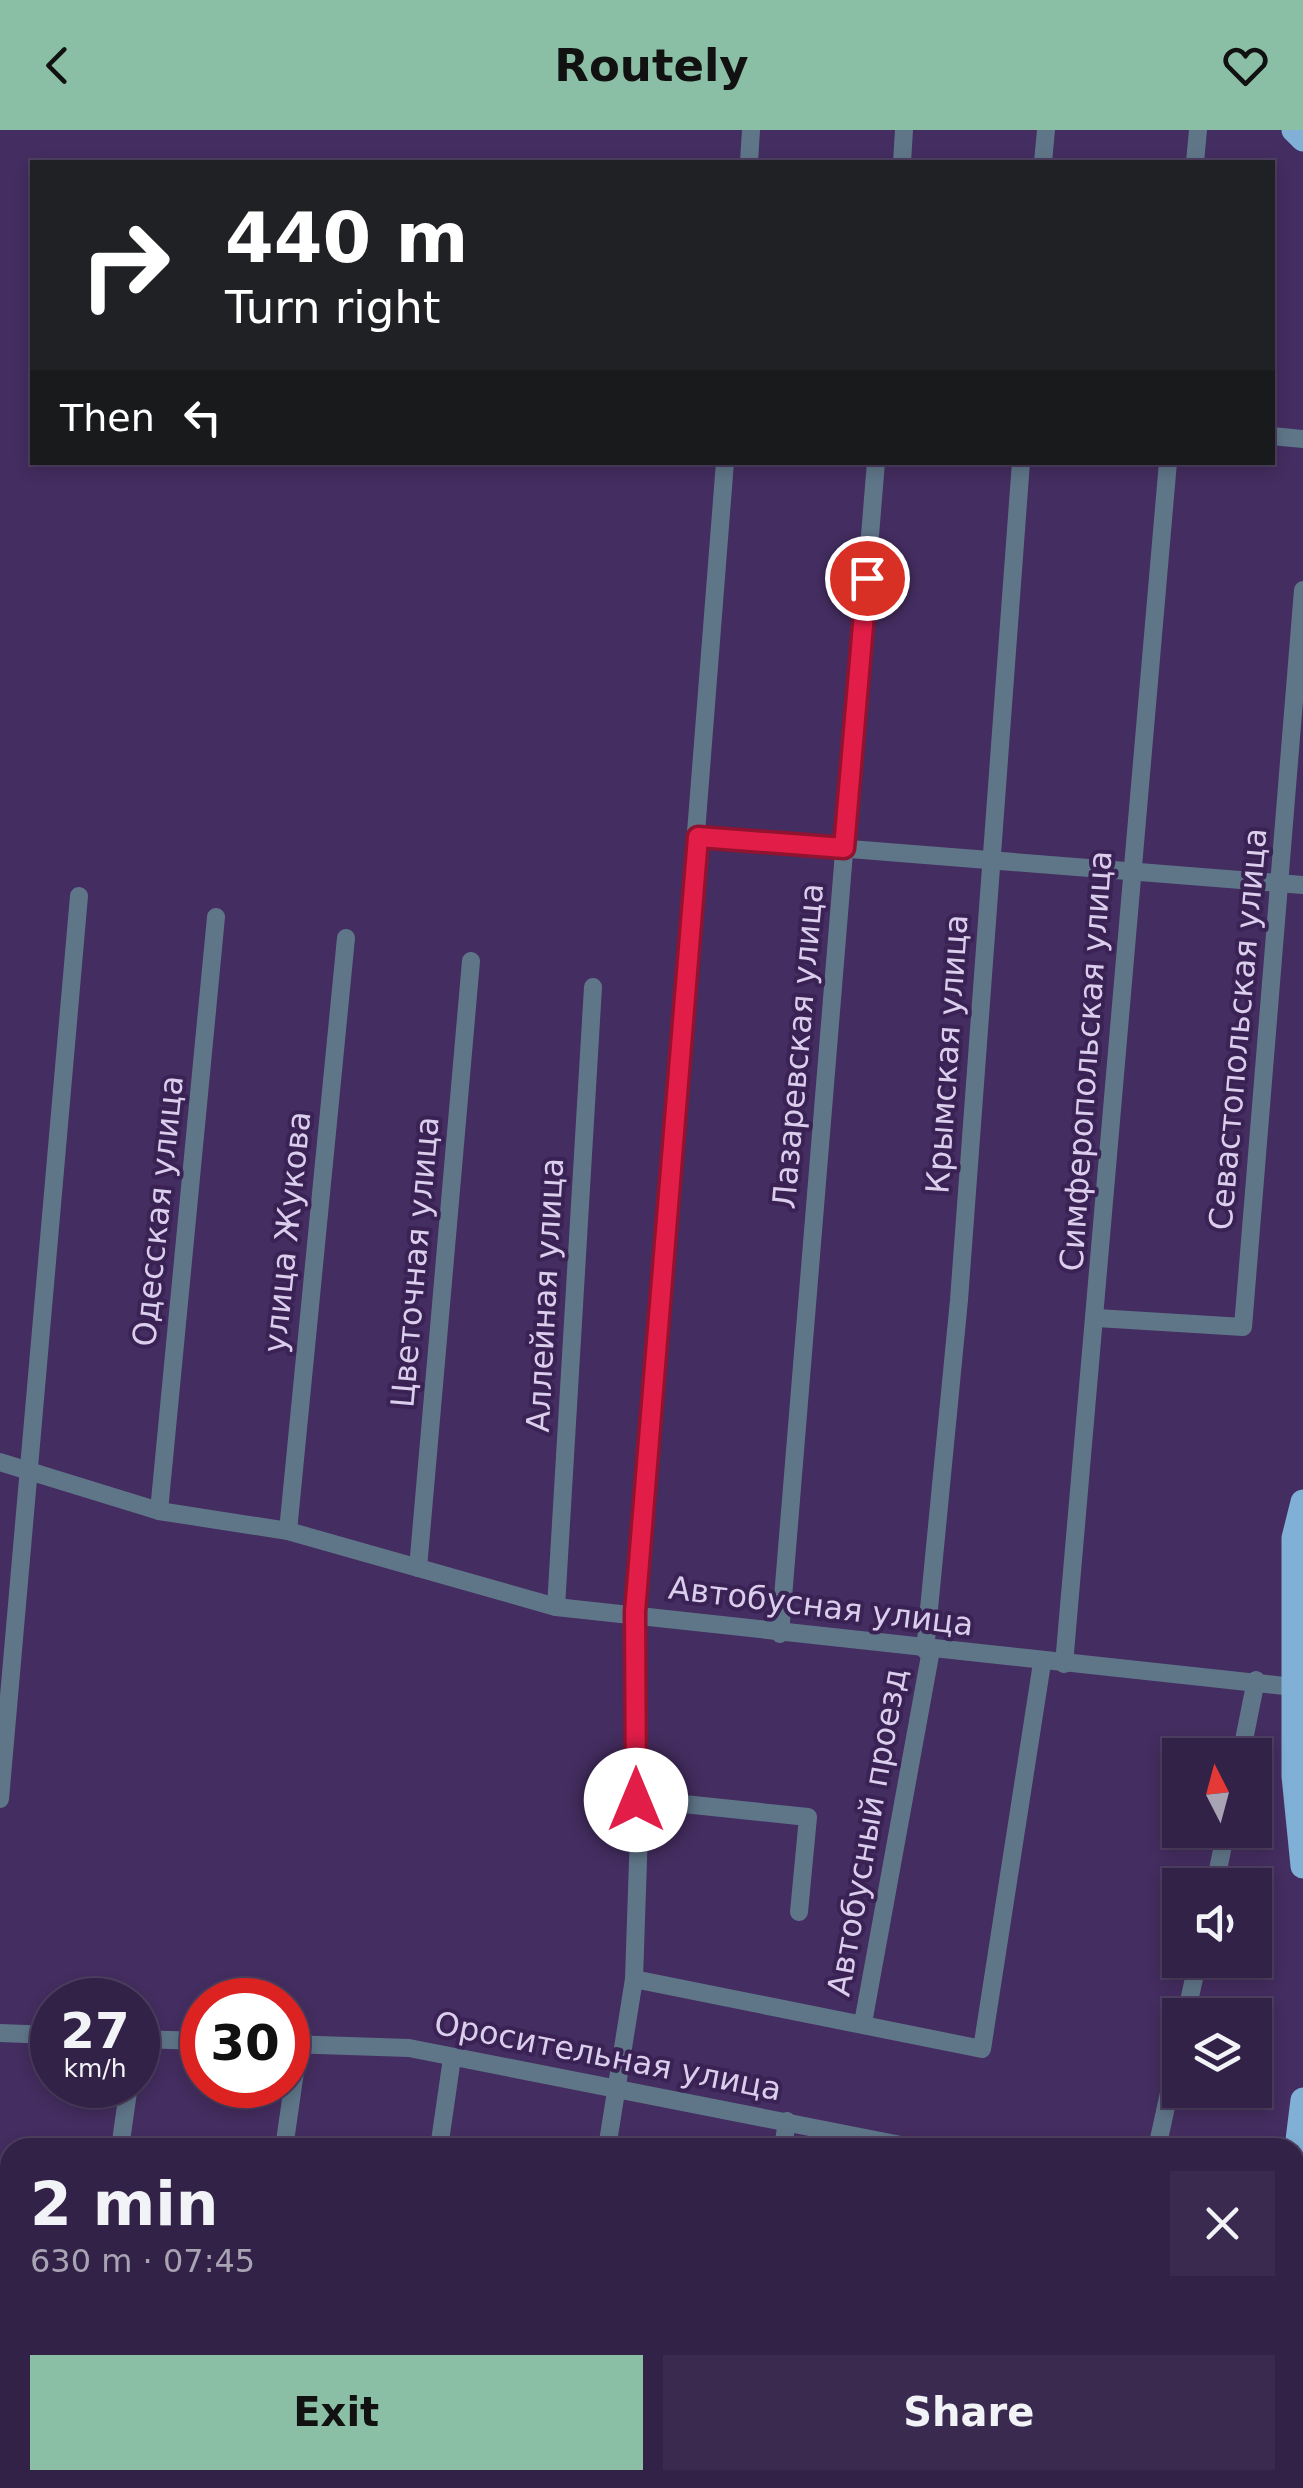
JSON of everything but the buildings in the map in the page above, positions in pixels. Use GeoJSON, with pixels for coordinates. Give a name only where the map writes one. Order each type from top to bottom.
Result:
{"type":"FeatureCollection","features":[{"type":"Feature","properties":{"kind":"main road"},"geometry":{"type":"LineString","coordinates":[[1294,130],[1303,139]]}},
{"type":"Feature","properties":{"kind":"main road"},"geometry":{"type":"LineString","coordinates":[[1303,1502],[1294,1538],[1303,1866]]}},
{"type":"Feature","properties":{"kind":"main road"},"geometry":{"type":"LineString","coordinates":[[1301,2136],[1303,2100]]}},
{"type":"Feature","properties":{"kind":"street"},"geometry":{"type":"LineString","coordinates":[[749,160],[751,130]]}},
{"type":"Feature","properties":{"kind":"street"},"geometry":{"type":"LineString","coordinates":[[902,160],[904,130]]}},
{"type":"Feature","properties":{"kind":"street"},"geometry":{"type":"LineString","coordinates":[[1044,160],[1046,130]]}},
{"type":"Feature","properties":{"kind":"street"},"geometry":{"type":"LineString","coordinates":[[1195,160],[1198,130]]}},
{"type":"Feature","properties":{"kind":"street"},"geometry":{"type":"LineString","coordinates":[[1275,436],[1303,439]]}},
{"type":"Feature","properties":{"kind":"street"},"geometry":{"type":"LineString","coordinates":[[608,2138],[634,1979],[635,1612],[725,465]]}},
{"type":"Feature","properties":{"kind":"street","name":"Лазаревская улица"},"geometry":{"type":"LineString","coordinates":[[780,1634],[876,465]]}},
{"type":"Feature","properties":{"kind":"street","name":"Крымская улица"},"geometry":{"type":"LineString","coordinates":[[928,1650],[959,1300],[1021,465]]}},
{"type":"Feature","properties":{"kind":"street","name":"Симферопольская улица"},"geometry":{"type":"LineString","coordinates":[[1064,1664],[1097,1318],[1130,871],[1168,465]]}},
{"type":"Feature","properties":{"kind":"street","name":"Севастопольская улица"},"geometry":{"type":"LineString","coordinates":[[1097,1318],[1243,1327],[1303,590]]}},
{"type":"Feature","properties":{"kind":"street"},"geometry":{"type":"LineString","coordinates":[[698,837],[1303,885]]}},
{"type":"Feature","properties":{"kind":"street"},"geometry":{"type":"LineString","coordinates":[[0,1799],[79,896]]}},
{"type":"Feature","properties":{"kind":"street","name":"Одесская улица"},"geometry":{"type":"LineString","coordinates":[[159,1511],[216,917]]}},
{"type":"Feature","properties":{"kind":"street","name":"улица Жукова"},"geometry":{"type":"LineString","coordinates":[[288,1532],[346,938]]}},
{"type":"Feature","properties":{"kind":"street","name":"Цветочная улица"},"geometry":{"type":"LineString","coordinates":[[418,1568],[471,962]]}},
{"type":"Feature","properties":{"kind":"street","name":"Аллейная улица"},"geometry":{"type":"LineString","coordinates":[[556,1607],[593,987]]}},
{"type":"Feature","properties":{"kind":"street","name":"Автобусная улица"},"geometry":{"type":"LineString","coordinates":[[0,1462],[159,1511],[288,1532],[556,1607],[635,1612],[780,1634],[1042,1663],[1298,1686]]}},
{"type":"Feature","properties":{"kind":"street","name":"Автобусный проезд"},"geometry":{"type":"LineString","coordinates":[[863,2024],[928,1650]]}},
{"type":"Feature","properties":{"kind":"street"},"geometry":{"type":"LineString","coordinates":[[634,1979],[982,2050],[1042,1663]]}},
{"type":"Feature","properties":{"kind":"street"},"geometry":{"type":"LineString","coordinates":[[1244,1738],[1256,1680]]}},
{"type":"Feature","properties":{"kind":"street"},"geometry":{"type":"LineString","coordinates":[[636,1800],[808,1817],[799,1912]]}},
{"type":"Feature","properties":{"kind":"street"},"geometry":{"type":"LineString","coordinates":[[0,2033],[30,2034]]}},
{"type":"Feature","properties":{"kind":"street","name":"Оросительная улица"},"geometry":{"type":"LineString","coordinates":[[310,2045],[409,2048],[868,2138]]}},
{"type":"Feature","properties":{"kind":"street"},"geometry":{"type":"LineString","coordinates":[[440,2138],[452,2058]]}},
{"type":"Feature","properties":{"kind":"street"},"geometry":{"type":"LineString","coordinates":[[121,2138],[126,2108]]}},
{"type":"Feature","properties":{"kind":"street"},"geometry":{"type":"LineString","coordinates":[[285,2138],[287,2108]]}},
{"type":"Feature","properties":{"kind":"street"},"geometry":{"type":"LineString","coordinates":[[1159,2138],[1166,2108]]}},
{"type":"Feature","properties":{"kind":"street"},"geometry":{"type":"LineString","coordinates":[[784,2138],[787,2121]]}},
{"type":"Feature","properties":{"kind":"route"},"geometry":{"type":"LineString","coordinates":[[636,1800],[635,1612],[698,837],[844,848],[867,578]]}}]}
